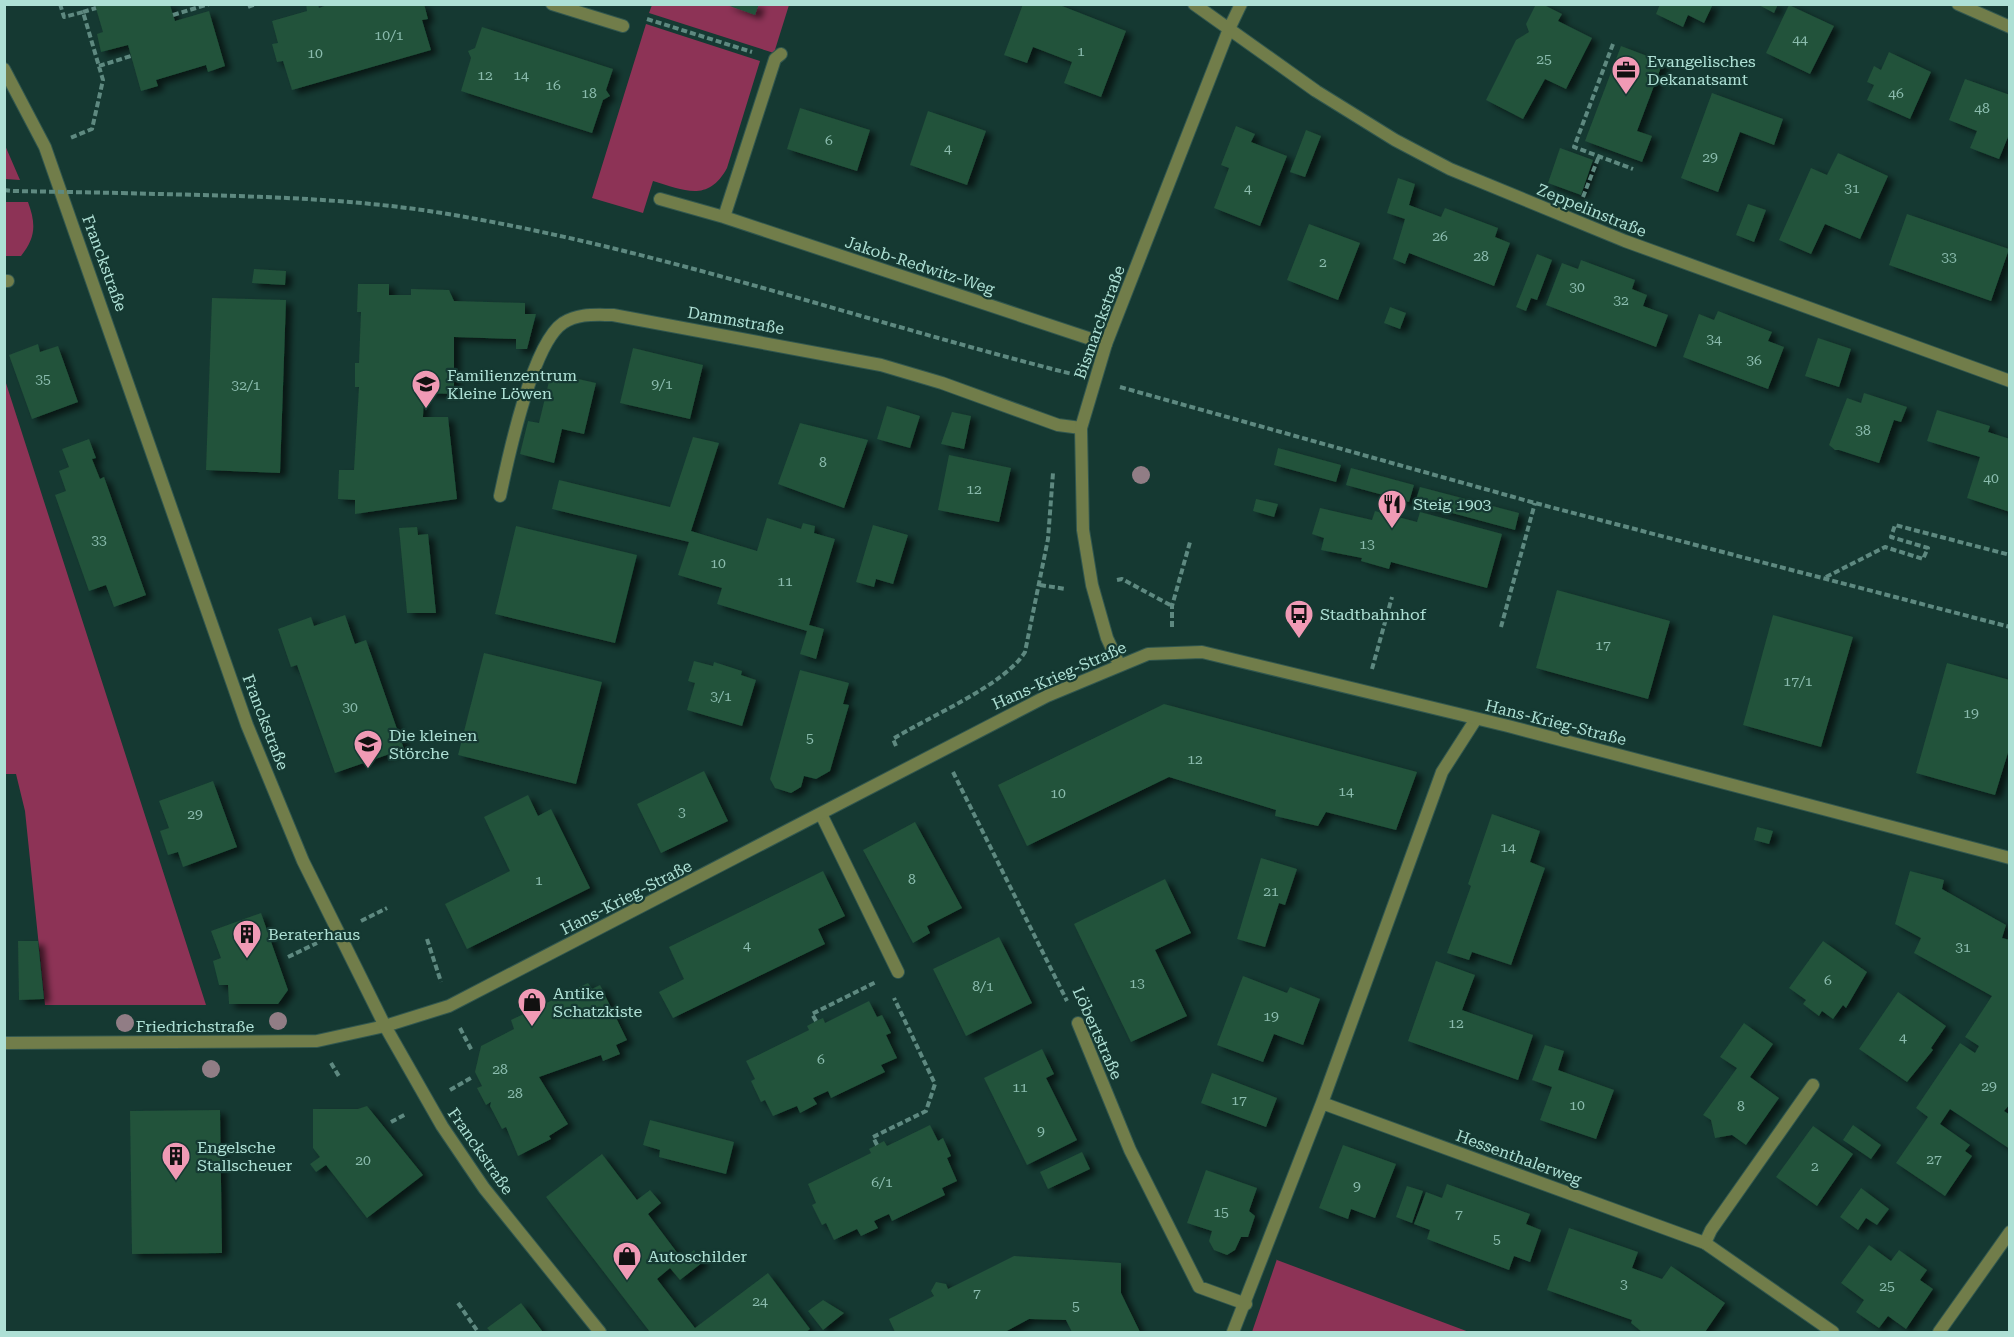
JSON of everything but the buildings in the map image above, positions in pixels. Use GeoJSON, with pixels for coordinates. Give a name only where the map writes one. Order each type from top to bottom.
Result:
{"type":"FeatureCollection","features":[{"type":"Feature","properties":{"kind":"street"},"geometry":{"type":"LineString","coordinates":[[552,4],[622,26]]}},
{"type":"Feature","properties":{"kind":"street","name":"Zeppelinstraße"},"geometry":{"type":"LineString","coordinates":[[1194,4],[1316,91],[1395,140],[1450,169],[1625,241],[2010,381]]}},
{"type":"Feature","properties":{"kind":"street","name":"Bismarckstraße"},"geometry":{"type":"LineString","coordinates":[[1119,664],[1107,638],[1092,585],[1083,530],[1080,428],[1106,344],[1228,29],[1241,4]]}},
{"type":"Feature","properties":{"kind":"street"},"geometry":{"type":"LineString","coordinates":[[1958,4],[2010,27]]}},
{"type":"Feature","properties":{"kind":"street"},"geometry":{"type":"LineString","coordinates":[[724,217],[778,57]]}},
{"type":"Feature","properties":{"kind":"street","name":"Franckstraße"},"geometry":{"type":"LineString","coordinates":[[4,69],[45,147],[248,725],[303,861],[385,1026],[442,1126],[484,1188],[600,1332]]}},
{"type":"Feature","properties":{"kind":"street","name":"Jakob-Redwitz-Weg"},"geometry":{"type":"LineString","coordinates":[[660,199],[724,217],[1106,344]]}},
{"type":"Feature","properties":{"kind":"street","name":"Dammstraße"},"geometry":{"type":"LineString","coordinates":[[500,496],[514,434],[545,348],[562,324],[584,315],[613,315],[881,365],[942,382],[1058,425],[1080,428]]}},
{"type":"Feature","properties":{"kind":"street","name":"Hans-Krieg-Straße"},"geometry":{"type":"LineString","coordinates":[[385,1026],[449,1006],[1047,696],[1119,664],[1148,654],[1171,651],[1202,652],[1366,690],[2010,858]]}},
{"type":"Feature","properties":{"kind":"street"},"geometry":{"type":"LineString","coordinates":[[1233,1332],[1246,1304],[1322,1103],[1442,772],[1476,719]]}},
{"type":"Feature","properties":{"kind":"street"},"geometry":{"type":"LineString","coordinates":[[821,814],[898,972]]}},
{"type":"Feature","properties":{"kind":"street","name":"Löbertstraße"},"geometry":{"type":"LineString","coordinates":[[1078,1023],[1130,1150],[1198,1287],[1246,1304]]}},
{"type":"Feature","properties":{"kind":"street","name":"Friedrichstraße"},"geometry":{"type":"LineString","coordinates":[[4,1044],[317,1041],[385,1026]]}},
{"type":"Feature","properties":{"kind":"street"},"geometry":{"type":"LineString","coordinates":[[1705,1243],[1711,1230],[1813,1085]]}},
{"type":"Feature","properties":{"kind":"street","name":"Hessenthalerweg"},"geometry":{"type":"LineString","coordinates":[[1322,1103],[1705,1243],[1833,1332]]}},
{"type":"Feature","properties":{"kind":"street"},"geometry":{"type":"LineString","coordinates":[[1939,1332],[2010,1232]]}},
{"type":"Feature","properties":{"kind":"path"},"geometry":{"type":"LineString","coordinates":[[60,4],[63,17],[96,8]]}},
{"type":"Feature","properties":{"kind":"path"},"geometry":{"type":"LineString","coordinates":[[173,15],[209,4]]}},
{"type":"Feature","properties":{"kind":"path"},"geometry":{"type":"LineString","coordinates":[[248,7],[256,4]]}},
{"type":"Feature","properties":{"kind":"path"},"geometry":{"type":"LineString","coordinates":[[83,12],[103,80],[92,129]]}},
{"type":"Feature","properties":{"kind":"path"},"geometry":{"type":"LineString","coordinates":[[648,19],[778,57]]}},
{"type":"Feature","properties":{"kind":"path"},"geometry":{"type":"LineString","coordinates":[[93,45],[99,43]]}},
{"type":"Feature","properties":{"kind":"path"},"geometry":{"type":"LineString","coordinates":[[1613,44],[1574,147],[1633,169]]}},
{"type":"Feature","properties":{"kind":"path"},"geometry":{"type":"LineString","coordinates":[[99,66],[131,56]]}},
{"type":"Feature","properties":{"kind":"path"},"geometry":{"type":"LineString","coordinates":[[1582,203],[1599,156]]}},
{"type":"Feature","properties":{"kind":"path"},"geometry":{"type":"LineString","coordinates":[[4,190],[122,193]]}},
{"type":"Feature","properties":{"kind":"path"},"geometry":{"type":"LineString","coordinates":[[907,768],[893,740],[1002,675],[1019,662],[1026,652],[1048,539],[1054,471]]}},
{"type":"Feature","properties":{"kind":"path"},"geometry":{"type":"LineString","coordinates":[[1501,627],[1535,503]]}},
{"type":"Feature","properties":{"kind":"path"},"geometry":{"type":"LineString","coordinates":[[1825,578],[1885,548],[1923,559],[1928,548],[1891,537],[1895,525],[2010,555]]}},
{"type":"Feature","properties":{"kind":"path"},"geometry":{"type":"LineString","coordinates":[[1171,651],[1172,606],[1190,542]]}},
{"type":"Feature","properties":{"kind":"path"},"geometry":{"type":"LineString","coordinates":[[1366,690],[1392,597]]}},
{"type":"Feature","properties":{"kind":"path","name":"Löbertstraße"},"geometry":{"type":"LineString","coordinates":[[942,750],[1078,1023]]}},
{"type":"Feature","properties":{"kind":"path"},"geometry":{"type":"LineString","coordinates":[[816,1021],[812,1014],[898,972]]}},
{"type":"Feature","properties":{"kind":"path"},"geometry":{"type":"LineString","coordinates":[[877,1145],[873,1137],[926,1111],[935,1084],[885,978]]}},
{"type":"Feature","properties":{"kind":"path"},"geometry":{"type":"LineString","coordinates":[[458,1303],[478,1332]]}},
{"type":"Feature","properties":{"kind":"shaded area"},"geometry":{"type":"Polygon","coordinates":[[[652,5],[789,5],[774,53],[649,13],[652,5]]]}},
{"type":"Feature","properties":{"kind":"shaded area"},"geometry":{"type":"Polygon","coordinates":[[[646,24],[760,61],[727,168],[720,179],[712,186],[695,191],[653,181],[643,213],[592,198],[646,24]]]}},
{"type":"Feature","properties":{"kind":"shaded area"},"geometry":{"type":"Polygon","coordinates":[[[4,143],[20,180],[5,179],[4,143]]]}},
{"type":"Feature","properties":{"kind":"shaded area"},"geometry":{"type":"Polygon","coordinates":[[[5,202],[28,202],[31,210],[32,236],[21,256],[5,256],[5,202]]]}},
{"type":"Feature","properties":{"kind":"shaded area"},"geometry":{"type":"Polygon","coordinates":[[[4,377],[206,1005],[45,1005],[25,811],[16,774],[5,774],[4,377]]]}},
{"type":"Feature","properties":{"kind":"shaded area"},"geometry":{"type":"Polygon","coordinates":[[[1277,1260],[1469,1332],[1252,1332],[1277,1260]]]}},
{"type":"Feature","properties":{"kind":"place","name":"Evangelisches Dekanatsamt"},"geometry":{"type":"Point","coordinates":[1626,96]}},
{"type":"Feature","properties":{"kind":"place","name":"Familienzentrum Kleine Löwen"},"geometry":{"type":"Point","coordinates":[426,410]}},
{"type":"Feature","properties":{"kind":"place","name":"Steig 1903"},"geometry":{"type":"Point","coordinates":[1392,530]}},
{"type":"Feature","properties":{"kind":"place","name":"Stadtbahnhof"},"geometry":{"type":"Point","coordinates":[1299,640]}},
{"type":"Feature","properties":{"kind":"place","name":"Die kleinen Störche"},"geometry":{"type":"Point","coordinates":[368,770]}},
{"type":"Feature","properties":{"kind":"place","name":"Beraterhaus"},"geometry":{"type":"Point","coordinates":[247,960]}},
{"type":"Feature","properties":{"kind":"place","name":"Antike Schatzkiste"},"geometry":{"type":"Point","coordinates":[532,1028]}},
{"type":"Feature","properties":{"kind":"place","name":"Engelsche Stallscheuer"},"geometry":{"type":"Point","coordinates":[176,1182]}},
{"type":"Feature","properties":{"kind":"place","name":"Autoschilder"},"geometry":{"type":"Point","coordinates":[627,1282]}}]}
